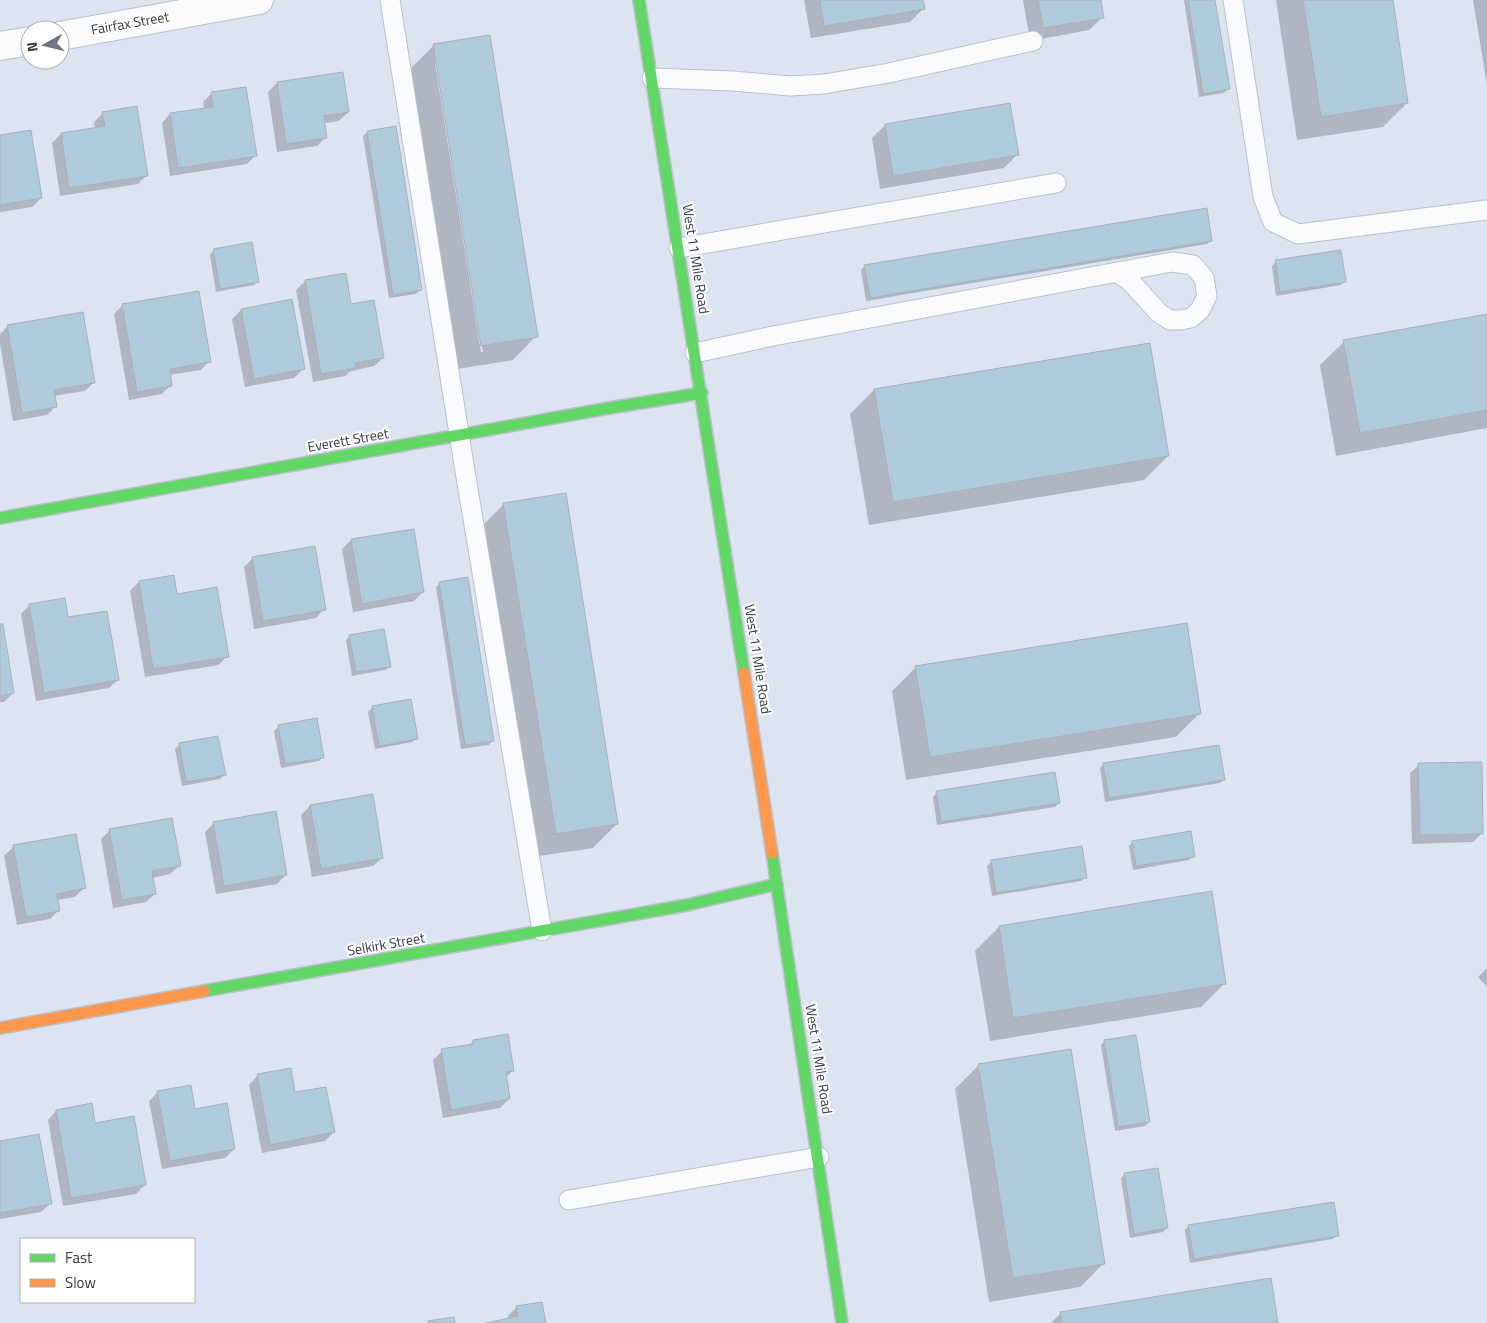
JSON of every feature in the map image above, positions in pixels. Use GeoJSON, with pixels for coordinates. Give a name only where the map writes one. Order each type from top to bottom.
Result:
{"type":"FeatureCollection","features":[{"type":"Feature","properties":{"kind":"street","name":"Fairfax Street"},"geometry":{"type":"LineString","coordinates":[[70,34],[259,0]]}},
{"type":"Feature","properties":{"kind":"street","name":"West 11 Mile Road"},"geometry":{"type":"LineString","coordinates":[[639,0],[702,393],[819,1157],[842,1323]]}},
{"type":"Feature","properties":{"kind":"street"},"geometry":{"type":"LineString","coordinates":[[0,46],[20,43]]}},
{"type":"Feature","properties":{"kind":"street","name":"Everett Street"},"geometry":{"type":"LineString","coordinates":[[0,518],[609,408],[702,393]]}},
{"type":"Feature","properties":{"kind":"street","name":"Selkirk Street"},"geometry":{"type":"LineString","coordinates":[[0,1028],[687,905],[777,884]]}},
{"type":"Feature","properties":{"kind":"lane"},"geometry":{"type":"LineString","coordinates":[[390,0],[542,931]]}},
{"type":"Feature","properties":{"kind":"lane"},"geometry":{"type":"LineString","coordinates":[[1233,0],[1263,198],[1273,222],[1298,234],[1487,210]]}},
{"type":"Feature","properties":{"kind":"lane"},"geometry":{"type":"LineString","coordinates":[[652,78],[733,81],[790,86],[824,84],[889,73],[1033,41]]}},
{"type":"Feature","properties":{"kind":"lane"},"geometry":{"type":"LineString","coordinates":[[679,248],[1056,183]]}},
{"type":"Feature","properties":{"kind":"lane"},"geometry":{"type":"LineString","coordinates":[[695,353],[773,336],[1118,273]]}},
{"type":"Feature","properties":{"kind":"lane"},"geometry":{"type":"LineString","coordinates":[[569,1200],[819,1157]]}},
{"type":"Feature","properties":{"kind":"building"},"geometry":{"type":"Polygon","coordinates":[[[820,0],[923,0],[925,9],[824,26],[820,0]]]}},
{"type":"Feature","properties":{"kind":"building"},"geometry":{"type":"Polygon","coordinates":[[[1038,0],[1101,0],[1104,18],[1043,28],[1038,0]]]}},
{"type":"Feature","properties":{"kind":"building"},"geometry":{"type":"Polygon","coordinates":[[[1188,0],[1215,0],[1230,89],[1203,94],[1188,0]]]}},
{"type":"Feature","properties":{"kind":"building"},"geometry":{"type":"Polygon","coordinates":[[[1303,0],[1393,0],[1408,103],[1321,117],[1303,0]]]}},
{"type":"Feature","properties":{"kind":"building"},"geometry":{"type":"Polygon","coordinates":[[[490,35],[538,337],[481,346],[433,44],[490,35]]]}},
{"type":"Feature","properties":{"kind":"building"},"geometry":{"type":"Polygon","coordinates":[[[343,72],[349,112],[324,116],[327,138],[286,144],[277,82],[343,72]]]}},
{"type":"Feature","properties":{"kind":"building"},"geometry":{"type":"Polygon","coordinates":[[[246,87],[257,156],[178,168],[170,113],[213,107],[211,92],[246,87]]]}},
{"type":"Feature","properties":{"kind":"building"},"geometry":{"type":"Polygon","coordinates":[[[1010,103],[1019,155],[893,176],[885,124],[1010,103]]]}},
{"type":"Feature","properties":{"kind":"building"},"geometry":{"type":"Polygon","coordinates":[[[137,106],[148,176],[69,188],[61,133],[105,126],[102,112],[137,106]]]}},
{"type":"Feature","properties":{"kind":"building"},"geometry":{"type":"Polygon","coordinates":[[[396,126],[422,290],[393,295],[367,131],[396,126]]]}},
{"type":"Feature","properties":{"kind":"building"},"geometry":{"type":"Polygon","coordinates":[[[31,130],[42,198],[0,205],[0,135],[31,130]]]}},
{"type":"Feature","properties":{"kind":"building"},"geometry":{"type":"Polygon","coordinates":[[[1207,208],[1212,241],[870,298],[864,265],[1207,208]]]}},
{"type":"Feature","properties":{"kind":"building"},"geometry":{"type":"Polygon","coordinates":[[[252,242],[259,282],[220,289],[213,249],[252,242]]]}},
{"type":"Feature","properties":{"kind":"building"},"geometry":{"type":"Polygon","coordinates":[[[1341,250],[1346,282],[1280,292],[1275,260],[1341,250]]]}},
{"type":"Feature","properties":{"kind":"building"},"geometry":{"type":"Polygon","coordinates":[[[346,273],[351,304],[374,300],[384,358],[355,363],[356,368],[321,374],[305,280],[346,273]]]}},
{"type":"Feature","properties":{"kind":"building"},"geometry":{"type":"Polygon","coordinates":[[[199,291],[211,362],[170,369],[172,386],[137,392],[122,304],[199,291]]]}},
{"type":"Feature","properties":{"kind":"building"},"geometry":{"type":"Polygon","coordinates":[[[292,299],[305,369],[254,379],[241,309],[292,299]]]}},
{"type":"Feature","properties":{"kind":"building"},"geometry":{"type":"Polygon","coordinates":[[[83,312],[95,383],[54,390],[57,407],[22,413],[7,325],[83,312]]]}},
{"type":"Feature","properties":{"kind":"building"},"geometry":{"type":"Polygon","coordinates":[[[1487,314],[1487,410],[1360,433],[1343,340],[1487,314]]]}},
{"type":"Feature","properties":{"kind":"building"},"geometry":{"type":"Polygon","coordinates":[[[1150,343],[1169,456],[893,502],[874,389],[1150,343]]]}},
{"type":"Feature","properties":{"kind":"building"},"geometry":{"type":"Polygon","coordinates":[[[566,493],[618,824],[556,834],[503,503],[566,493]]]}},
{"type":"Feature","properties":{"kind":"building"},"geometry":{"type":"Polygon","coordinates":[[[414,529],[424,592],[362,604],[351,539],[414,529]]]}},
{"type":"Feature","properties":{"kind":"building"},"geometry":{"type":"Polygon","coordinates":[[[315,546],[326,610],[263,621],[252,557],[315,546]]]}},
{"type":"Feature","properties":{"kind":"building"},"geometry":{"type":"Polygon","coordinates":[[[174,575],[177,594],[217,587],[229,657],[153,669],[139,581],[174,575]]]}},
{"type":"Feature","properties":{"kind":"building"},"geometry":{"type":"Polygon","coordinates":[[[468,577],[494,741],[465,745],[439,582],[468,577]]]}},
{"type":"Feature","properties":{"kind":"building"},"geometry":{"type":"Polygon","coordinates":[[[65,598],[68,617],[107,611],[119,680],[44,693],[29,604],[65,598]]]}},
{"type":"Feature","properties":{"kind":"building"},"geometry":{"type":"Polygon","coordinates":[[[1187,623],[1201,714],[930,757],[915,666],[1187,623]]]}},
{"type":"Feature","properties":{"kind":"building"},"geometry":{"type":"Polygon","coordinates":[[[0,624],[3,624],[14,693],[0,696],[0,624]]]}},
{"type":"Feature","properties":{"kind":"building"},"geometry":{"type":"Polygon","coordinates":[[[384,629],[391,667],[356,672],[349,635],[384,629]]]}},
{"type":"Feature","properties":{"kind":"building"},"geometry":{"type":"Polygon","coordinates":[[[411,699],[418,739],[379,746],[372,706],[411,699]]]}},
{"type":"Feature","properties":{"kind":"building"},"geometry":{"type":"Polygon","coordinates":[[[317,718],[324,758],[285,764],[278,725],[317,718]]]}},
{"type":"Feature","properties":{"kind":"building"},"geometry":{"type":"Polygon","coordinates":[[[218,736],[226,775],[186,782],[179,743],[218,736]]]}},
{"type":"Feature","properties":{"kind":"building"},"geometry":{"type":"Polygon","coordinates":[[[1219,745],[1225,780],[1109,798],[1103,763],[1219,745]]]}},
{"type":"Feature","properties":{"kind":"building"},"geometry":{"type":"Polygon","coordinates":[[[1482,762],[1483,834],[1420,835],[1418,763],[1482,762]]]}},
{"type":"Feature","properties":{"kind":"building"},"geometry":{"type":"Polygon","coordinates":[[[1055,772],[1060,803],[941,822],[936,791],[1055,772]]]}},
{"type":"Feature","properties":{"kind":"building"},"geometry":{"type":"Polygon","coordinates":[[[373,794],[383,858],[321,869],[310,805],[373,794]]]}},
{"type":"Feature","properties":{"kind":"building"},"geometry":{"type":"Polygon","coordinates":[[[276,811],[287,875],[224,886],[213,822],[276,811]]]}},
{"type":"Feature","properties":{"kind":"building"},"geometry":{"type":"Polygon","coordinates":[[[172,818],[181,866],[152,871],[156,894],[122,900],[109,829],[172,818]]]}},
{"type":"Feature","properties":{"kind":"building"},"geometry":{"type":"Polygon","coordinates":[[[1191,831],[1195,857],[1136,866],[1132,841],[1191,831]]]}},
{"type":"Feature","properties":{"kind":"building"},"geometry":{"type":"Polygon","coordinates":[[[76,834],[86,888],[57,894],[60,911],[26,917],[13,845],[76,834]]]}},
{"type":"Feature","properties":{"kind":"building"},"geometry":{"type":"Polygon","coordinates":[[[1082,846],[1087,878],[996,893],[991,860],[1082,846]]]}},
{"type":"Feature","properties":{"kind":"building"},"geometry":{"type":"Polygon","coordinates":[[[1212,891],[1226,984],[1013,1018],[999,926],[1212,891]]]}},
{"type":"Feature","properties":{"kind":"building"},"geometry":{"type":"Polygon","coordinates":[[[508,1034],[514,1071],[506,1072],[510,1099],[451,1110],[441,1049],[473,1044],[473,1040],[508,1034]]]}},
{"type":"Feature","properties":{"kind":"building"},"geometry":{"type":"Polygon","coordinates":[[[1136,1035],[1150,1122],[1118,1127],[1104,1040],[1136,1035]]]}},
{"type":"Feature","properties":{"kind":"building"},"geometry":{"type":"Polygon","coordinates":[[[1071,1049],[1105,1264],[1013,1278],[978,1064],[1071,1049]]]}},
{"type":"Feature","properties":{"kind":"building"},"geometry":{"type":"Polygon","coordinates":[[[291,1068],[295,1092],[326,1087],[335,1132],[270,1145],[257,1074],[291,1068]]]}},
{"type":"Feature","properties":{"kind":"building"},"geometry":{"type":"Polygon","coordinates":[[[191,1085],[195,1109],[227,1103],[235,1149],[170,1161],[157,1091],[191,1085]]]}},
{"type":"Feature","properties":{"kind":"building"},"geometry":{"type":"Polygon","coordinates":[[[92,1103],[95,1123],[134,1116],[146,1185],[71,1198],[56,1110],[92,1103]]]}},
{"type":"Feature","properties":{"kind":"building"},"geometry":{"type":"Polygon","coordinates":[[[39,1134],[52,1204],[0,1213],[0,1141],[39,1134]]]}},
{"type":"Feature","properties":{"kind":"building"},"geometry":{"type":"Polygon","coordinates":[[[1158,1168],[1168,1228],[1134,1234],[1124,1173],[1158,1168]]]}},
{"type":"Feature","properties":{"kind":"building"},"geometry":{"type":"Polygon","coordinates":[[[1334,1202],[1339,1236],[1194,1259],[1188,1225],[1334,1202]]]}},
{"type":"Feature","properties":{"kind":"building"},"geometry":{"type":"Polygon","coordinates":[[[1271,1278],[1278,1323],[1062,1323],[1060,1312],[1271,1278]]]}},
{"type":"Feature","properties":{"kind":"building"},"geometry":{"type":"Polygon","coordinates":[[[542,1302],[546,1323],[486,1323],[518,1316],[516,1306],[542,1302]]]}},
{"type":"Feature","properties":{"kind":"building"},"geometry":{"type":"Polygon","coordinates":[[[454,1317],[455,1323],[428,1323],[428,1321],[454,1317]]]}},
{"type":"Feature","properties":{"kind":"traffic: fast"},"geometry":{"type":"LineString","coordinates":[[639,0],[744,673]]}},
{"type":"Feature","properties":{"kind":"traffic: fast"},"geometry":{"type":"LineString","coordinates":[[0,518],[609,408],[702,393]]}},
{"type":"Feature","properties":{"kind":"traffic: fast"},"geometry":{"type":"LineString","coordinates":[[772,853],[842,1323]]}},
{"type":"Feature","properties":{"kind":"traffic: fast"},"geometry":{"type":"LineString","coordinates":[[204,991],[687,905],[777,884]]}},
{"type":"Feature","properties":{"kind":"traffic: slow"},"geometry":{"type":"LineString","coordinates":[[744,673],[772,853]]}},
{"type":"Feature","properties":{"kind":"traffic: slow"},"geometry":{"type":"LineString","coordinates":[[0,1028],[204,991]]}}]}
